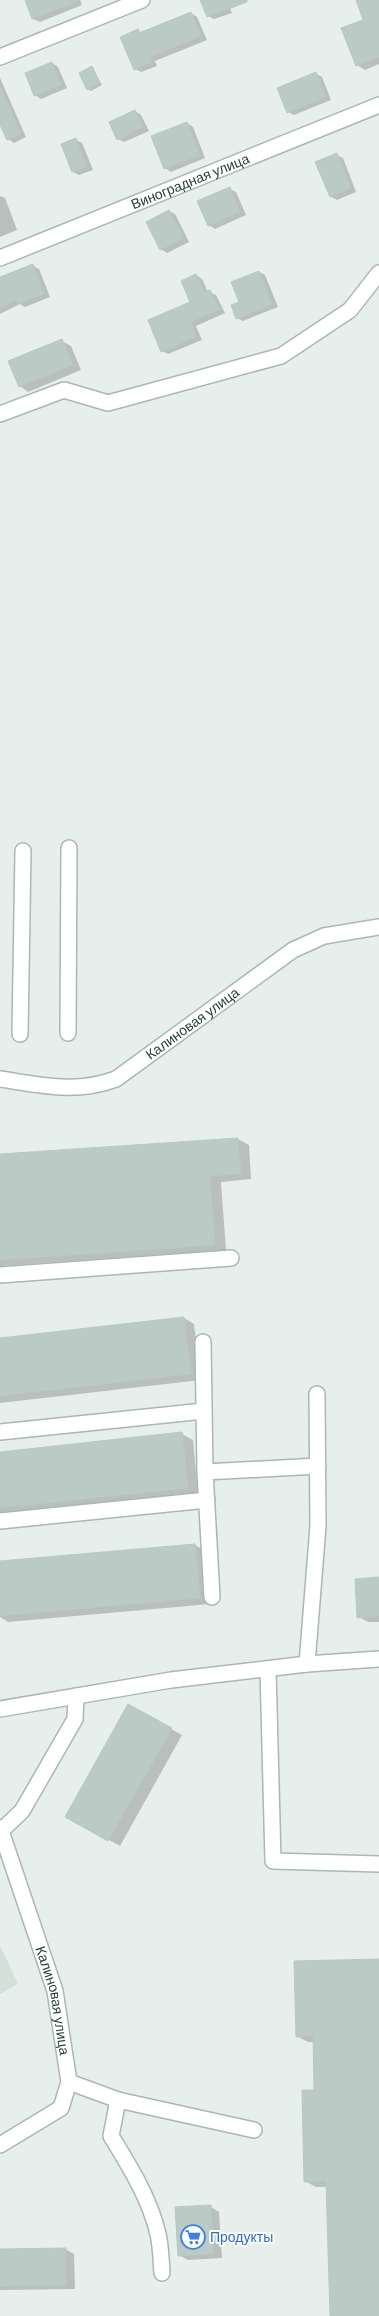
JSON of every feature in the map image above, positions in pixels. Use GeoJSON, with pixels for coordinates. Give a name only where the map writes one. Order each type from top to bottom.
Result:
{"type":"FeatureCollection","features":[{"type":"Feature","properties":{"kind":"street"},"geometry":{"type":"LineString","coordinates":[[0,57],[142,0]]}},
{"type":"Feature","properties":{"kind":"street","name":"Виноградная улица"},"geometry":{"type":"LineString","coordinates":[[0,258],[379,105]]}},
{"type":"Feature","properties":{"kind":"street"},"geometry":{"type":"LineString","coordinates":[[0,414],[64,390],[108,403],[281,356],[350,310],[379,273]]}},
{"type":"Feature","properties":{"kind":"street"},"geometry":{"type":"LineString","coordinates":[[68,1033],[69,848]]}},
{"type":"Feature","properties":{"kind":"street"},"geometry":{"type":"LineString","coordinates":[[20,1034],[23,851]]}},
{"type":"Feature","properties":{"kind":"street","name":"Калиновая улица"},"geometry":{"type":"LineString","coordinates":[[0,1079],[70,1089],[99,1086],[116,1079],[293,950],[324,936],[379,927]]}},
{"type":"Feature","properties":{"kind":"street"},"geometry":{"type":"LineString","coordinates":[[0,1276],[231,1258]]}},
{"type":"Feature","properties":{"kind":"street"},"geometry":{"type":"LineString","coordinates":[[203,1342],[205,1472],[212,1597]]}},
{"type":"Feature","properties":{"kind":"street"},"geometry":{"type":"LineString","coordinates":[[307,1664],[318,1526],[318,1394]]}},
{"type":"Feature","properties":{"kind":"street"},"geometry":{"type":"LineString","coordinates":[[0,1432],[204,1411]]}},
{"type":"Feature","properties":{"kind":"street"},"geometry":{"type":"LineString","coordinates":[[205,1472],[318,1466]]}},
{"type":"Feature","properties":{"kind":"street"},"geometry":{"type":"LineString","coordinates":[[0,1521],[207,1500]]}},
{"type":"Feature","properties":{"kind":"street"},"geometry":{"type":"LineString","coordinates":[[0,1709],[171,1680],[307,1664],[379,1659]]}},
{"type":"Feature","properties":{"kind":"street"},"geometry":{"type":"LineString","coordinates":[[268,1669],[273,1861],[379,1864]]}},
{"type":"Feature","properties":{"kind":"street"},"geometry":{"type":"LineString","coordinates":[[1,1830],[22,1811],[75,1719],[76,1696]]}},
{"type":"Feature","properties":{"kind":"street","name":"Калиновая улица"},"geometry":{"type":"LineString","coordinates":[[0,2145],[60,2108],[69,2082],[55,1991],[1,1830]]}},
{"type":"Feature","properties":{"kind":"street"},"geometry":{"type":"LineString","coordinates":[[69,2082],[118,2100],[254,2130]]}},
{"type":"Feature","properties":{"kind":"street"},"geometry":{"type":"LineString","coordinates":[[118,2100],[111,2136],[132,2170],[154,2221],[158,2236],[162,2273]]}},
{"type":"Feature","properties":{"kind":"shaded area"},"geometry":{"type":"Polygon","coordinates":[[[0,1945],[18,1984],[0,1994],[0,1945]]]}},
{"type":"Feature","properties":{"kind":"building"},"geometry":{"type":"Polygon","coordinates":[[[25,0],[79,0],[79,1],[32,19],[25,0]]]}},
{"type":"Feature","properties":{"kind":"building"},"geometry":{"type":"Polygon","coordinates":[[[200,0],[247,0],[247,2],[207,17],[200,0]]]}},
{"type":"Feature","properties":{"kind":"building"},"geometry":{"type":"Polygon","coordinates":[[[356,0],[379,0],[379,57],[356,66],[341,28],[363,20],[356,0]]]}},
{"type":"Feature","properties":{"kind":"building"},"geometry":{"type":"Polygon","coordinates":[[[191,12],[201,36],[150,57],[152,62],[134,70],[120,37],[138,29],[139,33],[191,12]]]}},
{"type":"Feature","properties":{"kind":"building"},"geometry":{"type":"Polygon","coordinates":[[[52,62],[61,85],[34,96],[25,73],[52,62]]]}},
{"type":"Feature","properties":{"kind":"building"},"geometry":{"type":"Polygon","coordinates":[[[92,66],[100,83],[87,90],[79,73],[92,66]]]}},
{"type":"Feature","properties":{"kind":"building"},"geometry":{"type":"Polygon","coordinates":[[[316,72],[326,97],[287,113],[277,88],[316,72]]]}},
{"type":"Feature","properties":{"kind":"building"},"geometry":{"type":"Polygon","coordinates":[[[0,86],[21,134],[7,140],[0,125],[0,86]]]}},
{"type":"Feature","properties":{"kind":"building"},"geometry":{"type":"Polygon","coordinates":[[[135,110],[143,127],[117,140],[109,122],[135,110]]]}},
{"type":"Feature","properties":{"kind":"building"},"geometry":{"type":"Polygon","coordinates":[[[187,122],[200,155],[164,169],[151,136],[187,122]]]}},
{"type":"Feature","properties":{"kind":"building"},"geometry":{"type":"Polygon","coordinates":[[[76,138],[87,167],[72,172],[61,144],[76,138]]]}},
{"type":"Feature","properties":{"kind":"building"},"geometry":{"type":"Polygon","coordinates":[[[337,153],[351,188],[330,197],[315,162],[337,153]]]}},
{"type":"Feature","properties":{"kind":"building"},"geometry":{"type":"Polygon","coordinates":[[[230,187],[240,212],[208,226],[197,201],[230,187]]]}},
{"type":"Feature","properties":{"kind":"building"},"geometry":{"type":"Polygon","coordinates":[[[169,210],[184,238],[160,250],[146,222],[169,210]]]}},
{"type":"Feature","properties":{"kind":"building"},"geometry":{"type":"Polygon","coordinates":[[[33,264],[44,294],[18,304],[16,300],[0,308],[0,277],[33,264]]]}},
{"type":"Feature","properties":{"kind":"building"},"geometry":{"type":"Polygon","coordinates":[[[259,271],[272,304],[236,319],[231,305],[239,302],[231,282],[259,271]]]}},
{"type":"Feature","properties":{"kind":"building"},"geometry":{"type":"Polygon","coordinates":[[[196,274],[204,292],[210,290],[220,309],[191,322],[196,337],[161,352],[148,320],[190,302],[181,281],[196,274]]]}},
{"type":"Feature","properties":{"kind":"building"},"geometry":{"type":"Polygon","coordinates":[[[62,339],[73,365],[19,387],[8,361],[62,339]]]}},
{"type":"Feature","properties":{"kind":"building"},"geometry":{"type":"Polygon","coordinates":[[[238,1138],[241,1174],[210,1176],[215,1245],[0,1260],[0,1154],[238,1138]]]}},
{"type":"Feature","properties":{"kind":"building"},"geometry":{"type":"Polygon","coordinates":[[[184,1317],[191,1374],[0,1396],[0,1338],[184,1317]]]}},
{"type":"Feature","properties":{"kind":"building"},"geometry":{"type":"Polygon","coordinates":[[[182,1432],[188,1488],[0,1508],[0,1452],[182,1432]]]}},
{"type":"Feature","properties":{"kind":"building"},"geometry":{"type":"Polygon","coordinates":[[[195,1544],[200,1598],[0,1616],[0,1561],[195,1544]]]}},
{"type":"Feature","properties":{"kind":"building"},"geometry":{"type":"Polygon","coordinates":[[[379,1577],[379,1616],[357,1618],[355,1579],[379,1577]]]}},
{"type":"Feature","properties":{"kind":"building"},"geometry":{"type":"Polygon","coordinates":[[[128,1704],[172,1728],[108,1841],[65,1817],[128,1704]]]}},
{"type":"Feature","properties":{"kind":"building"},"geometry":{"type":"Polygon","coordinates":[[[379,1959],[379,2316],[330,2316],[326,2181],[304,2182],[302,2090],[314,2090],[313,2036],[296,2037],[294,1961],[379,1959]]]}},
{"type":"Feature","properties":{"kind":"building"},"geometry":{"type":"Polygon","coordinates":[[[211,2205],[214,2254],[178,2256],[175,2207],[211,2205]]]}},
{"type":"Feature","properties":{"kind":"building"},"geometry":{"type":"Polygon","coordinates":[[[66,2248],[66,2285],[0,2286],[0,2249],[66,2248]]]}},
{"type":"Feature","properties":{"kind":"place","name":"Продукты"},"geometry":{"type":"Point","coordinates":[193,2237]}}]}
